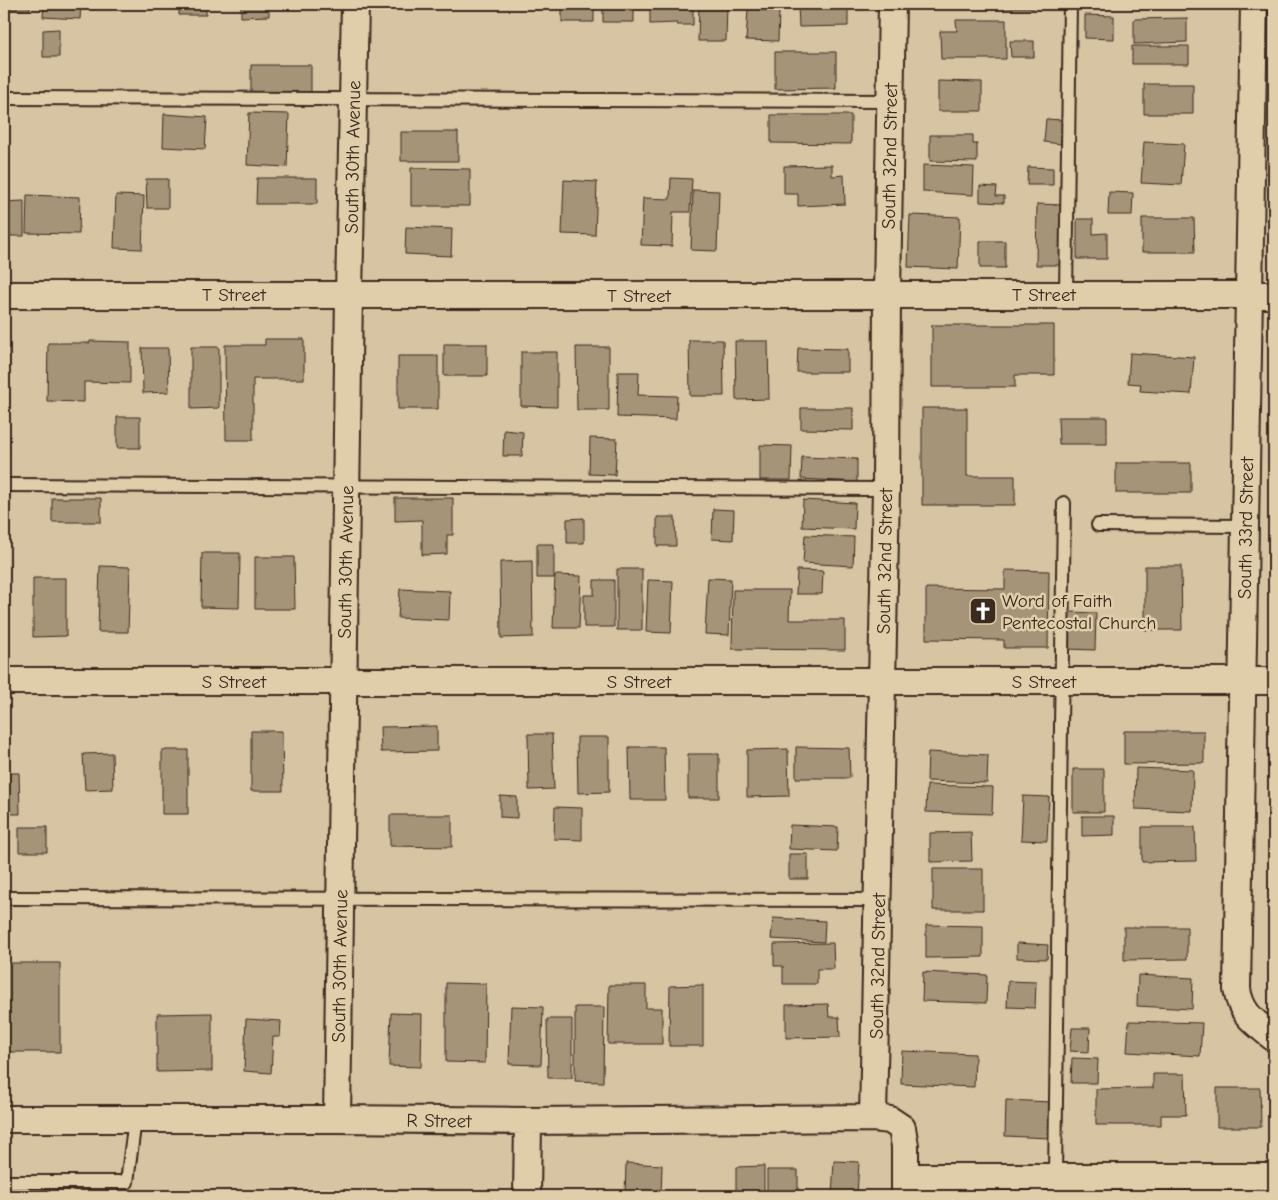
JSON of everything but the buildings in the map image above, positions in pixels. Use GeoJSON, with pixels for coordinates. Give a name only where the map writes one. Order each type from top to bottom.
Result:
{"type":"FeatureCollection","features":[{"type":"Feature","properties":{"kind":"street","name":"South 30th Avenue"},"geometry":{"type":"LineString","coordinates":[[337,1119],[349,294],[356,4]]}},
{"type":"Feature","properties":{"kind":"street","name":"South 32nd Street"},"geometry":{"type":"LineString","coordinates":[[874,1118],[886,489],[892,4]]}},
{"type":"Feature","properties":{"kind":"street","name":"South 33rd Street"},"geometry":{"type":"LineString","coordinates":[[1254,4],[1262,295],[1245,526],[1237,989],[1239,1002],[1247,1016],[1274,1038]]}},
{"type":"Feature","properties":{"kind":"street","name":"T Street"},"geometry":{"type":"LineString","coordinates":[[4,295],[1262,295]]}},
{"type":"Feature","properties":{"kind":"street","name":"S Street"},"geometry":{"type":"LineString","coordinates":[[4,681],[1274,681]]}},
{"type":"Feature","properties":{"kind":"street","name":"R Street"},"geometry":{"type":"LineString","coordinates":[[4,1119],[528,1121],[874,1118],[890,1120],[902,1128],[905,1146],[905,1187]]}},
{"type":"Feature","properties":{"kind":"street"},"geometry":{"type":"LineString","coordinates":[[527,1196],[528,1121]]}},
{"type":"Feature","properties":{"kind":"street"},"geometry":{"type":"LineString","coordinates":[[905,1187],[1274,1176]]}},
{"type":"Feature","properties":{"kind":"lane"},"geometry":{"type":"LineString","coordinates":[[1066,294],[1070,4]]}},
{"type":"Feature","properties":{"kind":"lane"},"geometry":{"type":"LineString","coordinates":[[4,98],[890,101]]}},
{"type":"Feature","properties":{"kind":"lane"},"geometry":{"type":"LineString","coordinates":[[4,485],[886,489]]}},
{"type":"Feature","properties":{"kind":"lane"},"geometry":{"type":"LineString","coordinates":[[1044,1183],[1062,682],[1064,503]]}},
{"type":"Feature","properties":{"kind":"lane"},"geometry":{"type":"LineString","coordinates":[[1098,525],[1245,526]]}},
{"type":"Feature","properties":{"kind":"lane"},"geometry":{"type":"LineString","coordinates":[[4,898],[878,900]]}},
{"type":"Feature","properties":{"kind":"lane"},"geometry":{"type":"LineString","coordinates":[[4,1182],[127,1182],[135,1119]]}},
{"type":"Feature","properties":{"kind":"place","name":"Word of Faith Pentecostal Church"},"geometry":{"type":"Point","coordinates":[983,611]}}]}
